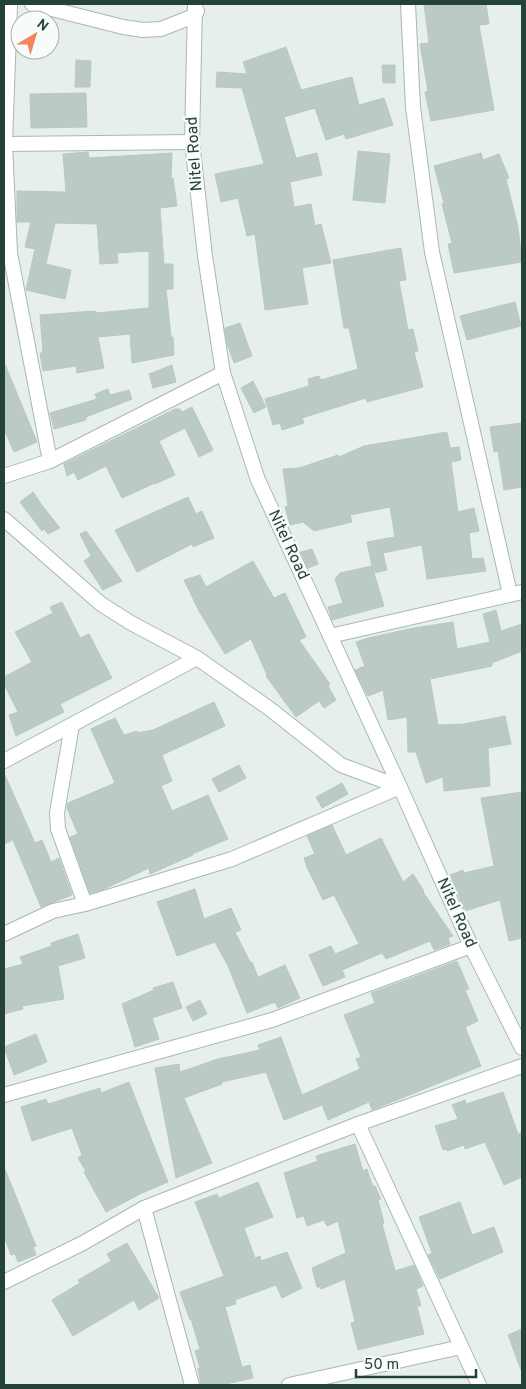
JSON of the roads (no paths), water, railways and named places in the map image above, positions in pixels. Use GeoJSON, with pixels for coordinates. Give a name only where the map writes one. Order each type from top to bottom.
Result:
{"type":"FeatureCollection","features":[{"type":"Feature","properties":{"kind":"street"},"geometry":{"type":"LineString","coordinates":[[10,4],[5,144],[10,253],[50,461]]}},
{"type":"Feature","properties":{"kind":"street"},"geometry":{"type":"LineString","coordinates":[[32,4],[122,27],[143,30],[161,28],[202,4]]}},
{"type":"Feature","properties":{"kind":"street"},"geometry":{"type":"LineString","coordinates":[[330,636],[516,593],[432,252],[413,107],[408,4]]}},
{"type":"Feature","properties":{"kind":"street","name":"Nitel Road"},"geometry":{"type":"LineString","coordinates":[[194,10],[192,142],[205,256],[222,373],[258,480],[400,787],[471,946],[522,1048]]}},
{"type":"Feature","properties":{"kind":"street"},"geometry":{"type":"LineString","coordinates":[[5,144],[192,142]]}},
{"type":"Feature","properties":{"kind":"street"},"geometry":{"type":"LineString","coordinates":[[4,476],[50,461],[222,373]]}},
{"type":"Feature","properties":{"kind":"street"},"geometry":{"type":"LineString","coordinates":[[4,519],[101,604],[131,623],[197,658],[270,709],[341,765],[400,787]]}},
{"type":"Feature","properties":{"kind":"street"},"geometry":{"type":"LineString","coordinates":[[4,761],[197,658]]}},
{"type":"Feature","properties":{"kind":"street"},"geometry":{"type":"LineString","coordinates":[[72,725],[57,813],[58,829],[86,904]]}},
{"type":"Feature","properties":{"kind":"street"},"geometry":{"type":"LineString","coordinates":[[4,934],[53,912],[86,904],[232,859],[400,787]]}},
{"type":"Feature","properties":{"kind":"street"},"geometry":{"type":"LineString","coordinates":[[4,1095],[272,1020],[471,946]]}},
{"type":"Feature","properties":{"kind":"street"},"geometry":{"type":"LineString","coordinates":[[4,1282],[83,1243],[144,1208],[358,1124],[522,1066]]}},
{"type":"Feature","properties":{"kind":"street"},"geometry":{"type":"LineString","coordinates":[[358,1124],[479,1385]]}},
{"type":"Feature","properties":{"kind":"street"},"geometry":{"type":"LineString","coordinates":[[144,1208],[192,1385]]}},
{"type":"Feature","properties":{"kind":"street"},"geometry":{"type":"LineString","coordinates":[[290,1385],[461,1347]]}}]}
